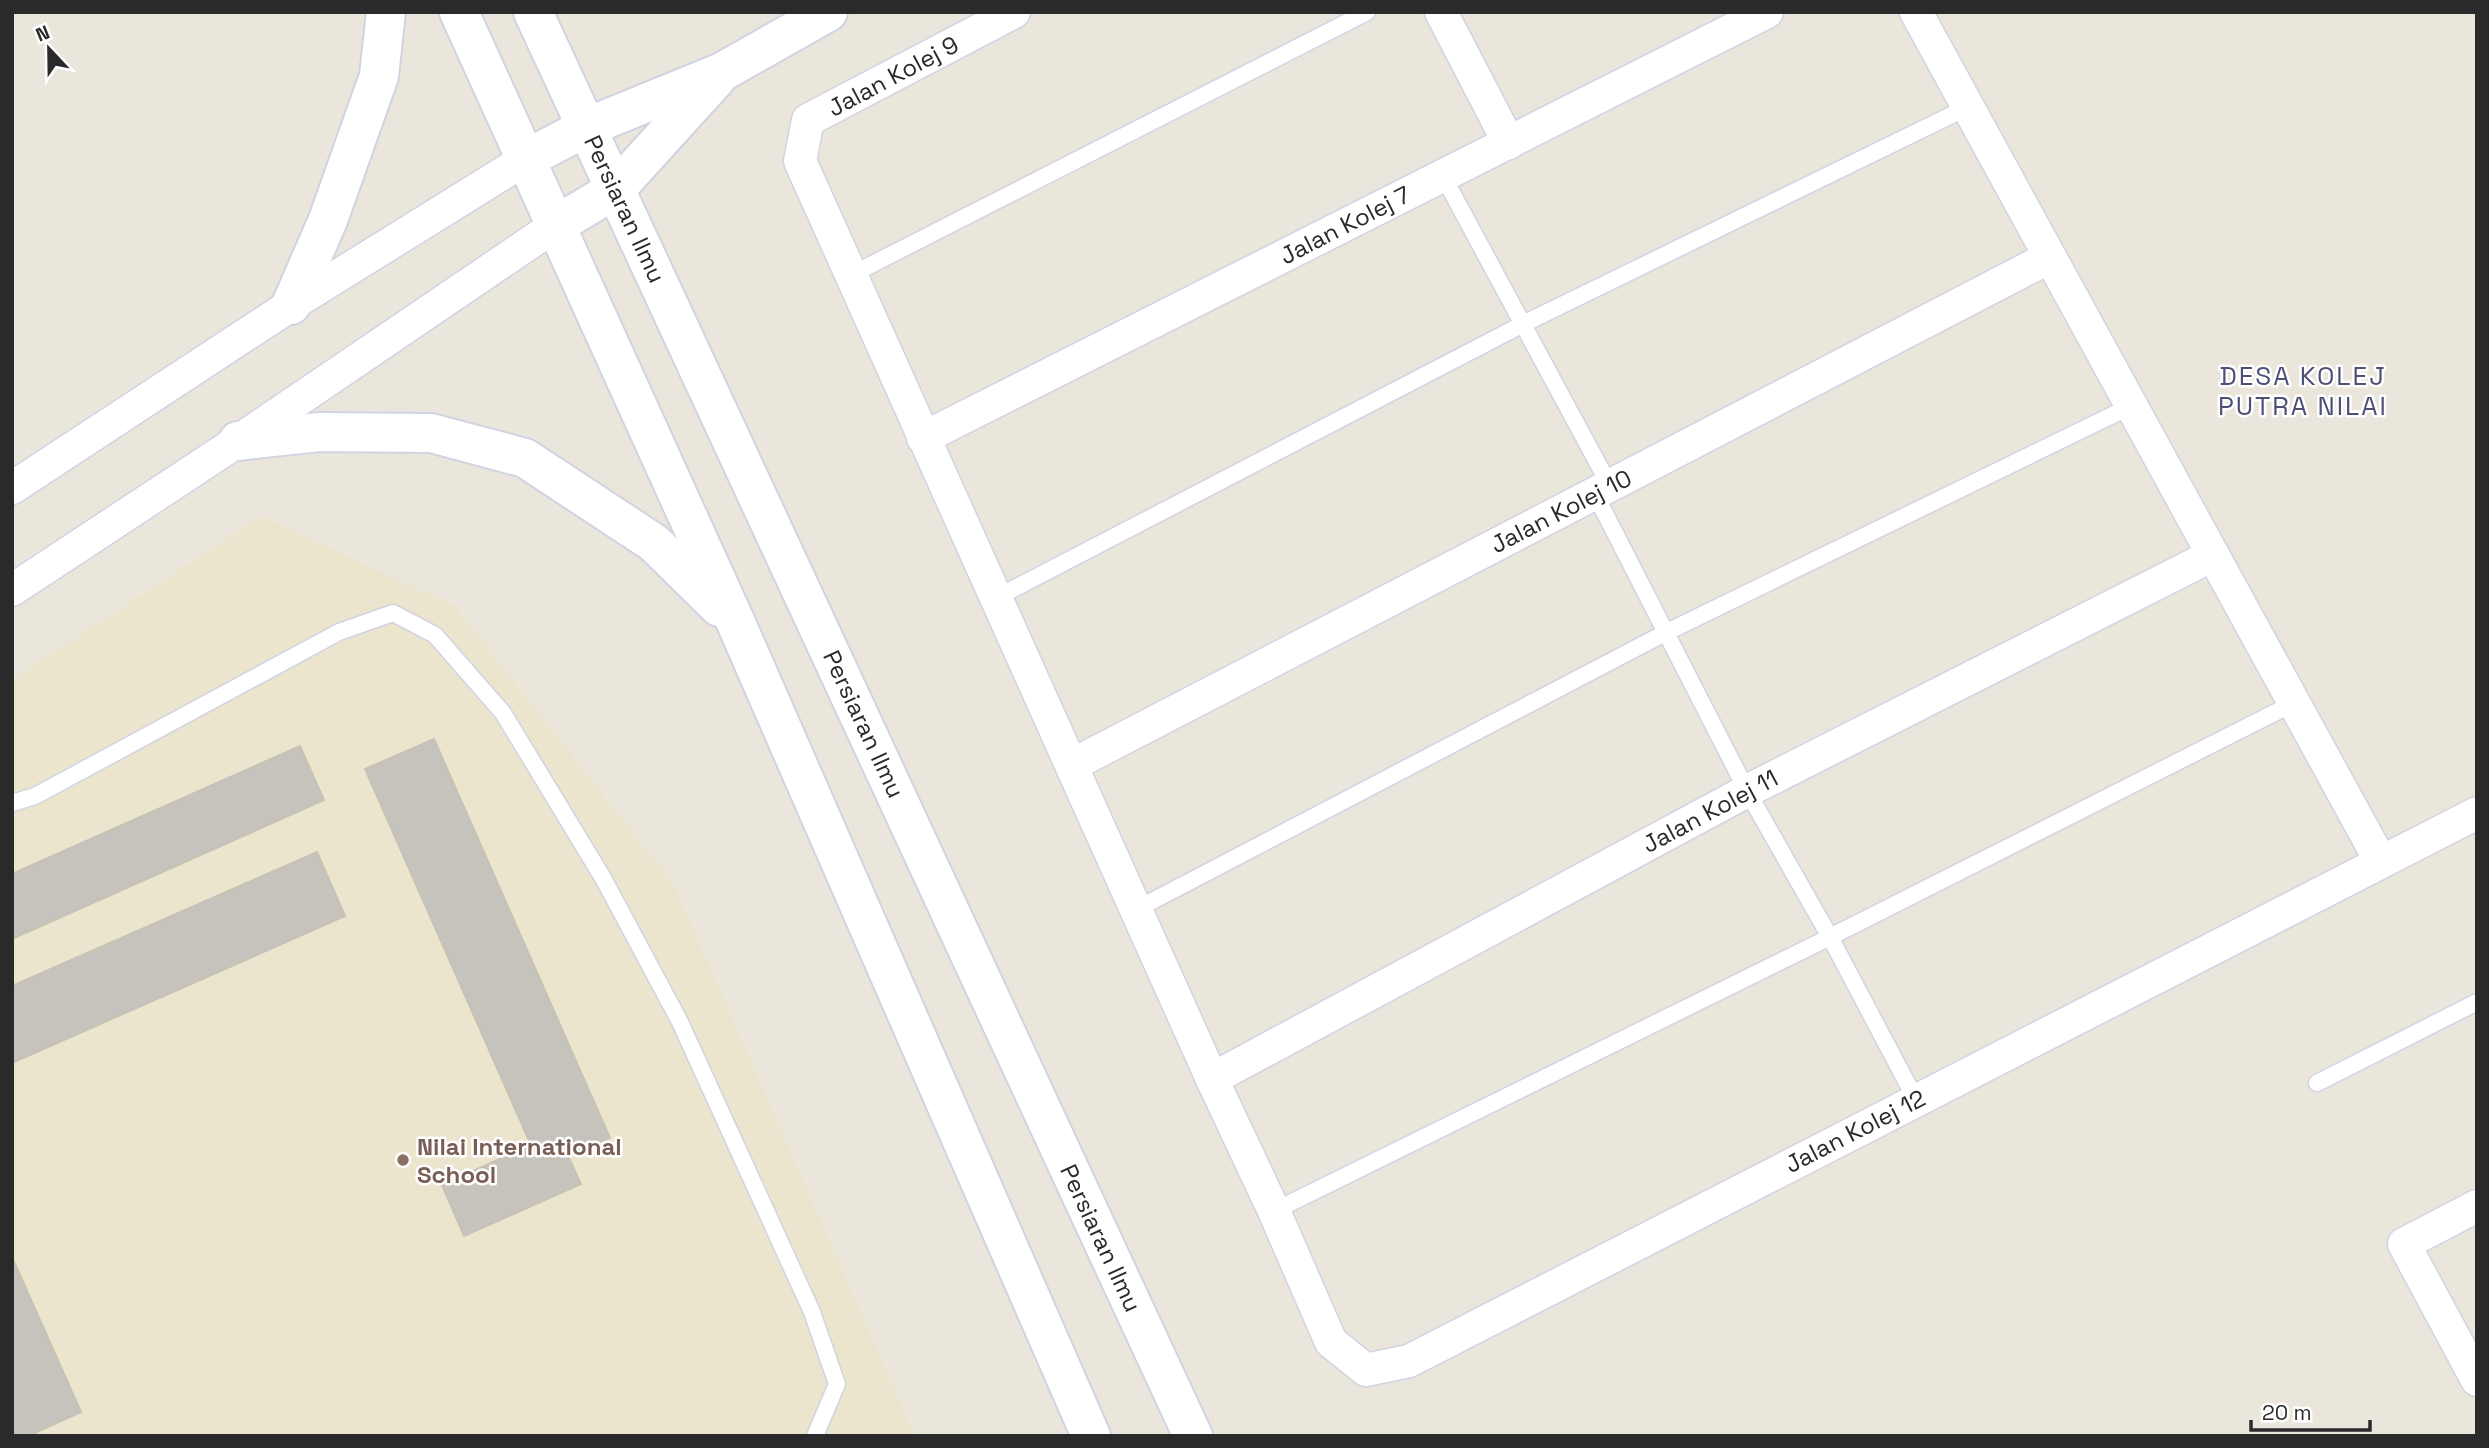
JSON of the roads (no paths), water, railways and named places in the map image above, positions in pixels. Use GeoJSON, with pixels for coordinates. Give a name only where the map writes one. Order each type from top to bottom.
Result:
{"type":"FeatureCollection","features":[{"type":"Feature","properties":{"kind":"main road"},"geometry":{"type":"LineString","coordinates":[[290,305],[328,220],[379,76],[386,12]]}},
{"type":"Feature","properties":{"kind":"main road"},"geometry":{"type":"LineString","coordinates":[[459,12],[736,624],[1091,1436]]}},
{"type":"Feature","properties":{"kind":"main road","name":"Persiaran Ilmu"},"geometry":{"type":"LineString","coordinates":[[533,12],[1193,1436]]}},
{"type":"Feature","properties":{"kind":"main road"},"geometry":{"type":"LineString","coordinates":[[526,159],[587,127],[722,72],[828,12]]}},
{"type":"Feature","properties":{"kind":"main road"},"geometry":{"type":"LineString","coordinates":[[556,225],[616,189],[722,72]]}},
{"type":"Feature","properties":{"kind":"main road"},"geometry":{"type":"LineString","coordinates":[[238,440],[319,432],[430,433],[525,458],[654,543],[736,624]]}},
{"type":"Feature","properties":{"kind":"street","name":"Jalan Kolej 9"},"geometry":{"type":"LineString","coordinates":[[851,275],[800,161],[808,120],[1014,12]]}},
{"type":"Feature","properties":{"kind":"street"},"geometry":{"type":"LineString","coordinates":[[1441,12],[1509,143]]}},
{"type":"Feature","properties":{"kind":"street","name":"Jalan Kolej 7"},"geometry":{"type":"LineString","coordinates":[[923,438],[1767,12]]}},
{"type":"Feature","properties":{"kind":"street"},"geometry":{"type":"LineString","coordinates":[[1916,12],[2381,862]]}},
{"type":"Feature","properties":{"kind":"street"},"geometry":{"type":"LineString","coordinates":[[12,488],[290,305],[526,159]]}},
{"type":"Feature","properties":{"kind":"street"},"geometry":{"type":"LineString","coordinates":[[12,590],[556,225]]}},
{"type":"Feature","properties":{"kind":"street","name":"Jalan Kolej 10"},"geometry":{"type":"LineString","coordinates":[[1072,765],[2050,257]]}},
{"type":"Feature","properties":{"kind":"street"},"geometry":{"type":"LineString","coordinates":[[851,275],[1212,1079],[1274,1211]]}},
{"type":"Feature","properties":{"kind":"street","name":"Jalan Kolej 11"},"geometry":{"type":"LineString","coordinates":[[1212,1079],[1747,791],[2213,555]]}},
{"type":"Feature","properties":{"kind":"street","name":"Jalan Kolej 12"},"geometry":{"type":"LineString","coordinates":[[1274,1211],[1331,1342],[1366,1370],[1409,1361],[2477,813]]}},
{"type":"Feature","properties":{"kind":"street"},"geometry":{"type":"LineString","coordinates":[[2477,1206],[2404,1244],[2477,1380]]}},
{"type":"Feature","properties":{"kind":"lane"},"geometry":{"type":"LineString","coordinates":[[851,275],[1367,12]]}},
{"type":"Feature","properties":{"kind":"lane"},"geometry":{"type":"LineString","coordinates":[[996,598],[1523,324],[1968,107]]}},
{"type":"Feature","properties":{"kind":"lane"},"geometry":{"type":"LineString","coordinates":[[1443,176],[1523,324],[1603,490],[1665,634],[1747,791],[1830,937],[1916,1100]]}},
{"type":"Feature","properties":{"kind":"lane"},"geometry":{"type":"LineString","coordinates":[[1137,909],[1665,634],[2132,406]]}},
{"type":"Feature","properties":{"kind":"lane"},"geometry":{"type":"LineString","coordinates":[[12,803],[35,796],[339,632],[393,613],[435,635],[503,713],[603,878],[680,1022],[812,1312],[838,1384],[815,1436]]}},
{"type":"Feature","properties":{"kind":"lane"},"geometry":{"type":"LineString","coordinates":[[1274,1211],[1830,937],[2294,704]]}},
{"type":"Feature","properties":{"kind":"lane"},"geometry":{"type":"LineString","coordinates":[[2317,1083],[2477,1002]]}},
{"type":"Feature","properties":{"kind":"place","name":"Nilai International School"},"geometry":{"type":"Point","coordinates":[403,1160]}},
{"type":"Feature","properties":{"kind":"district","name":"DESA KOLEJ PUTRA NILAI"},"geometry":{"type":"Point","coordinates":[2303,391]}}]}
